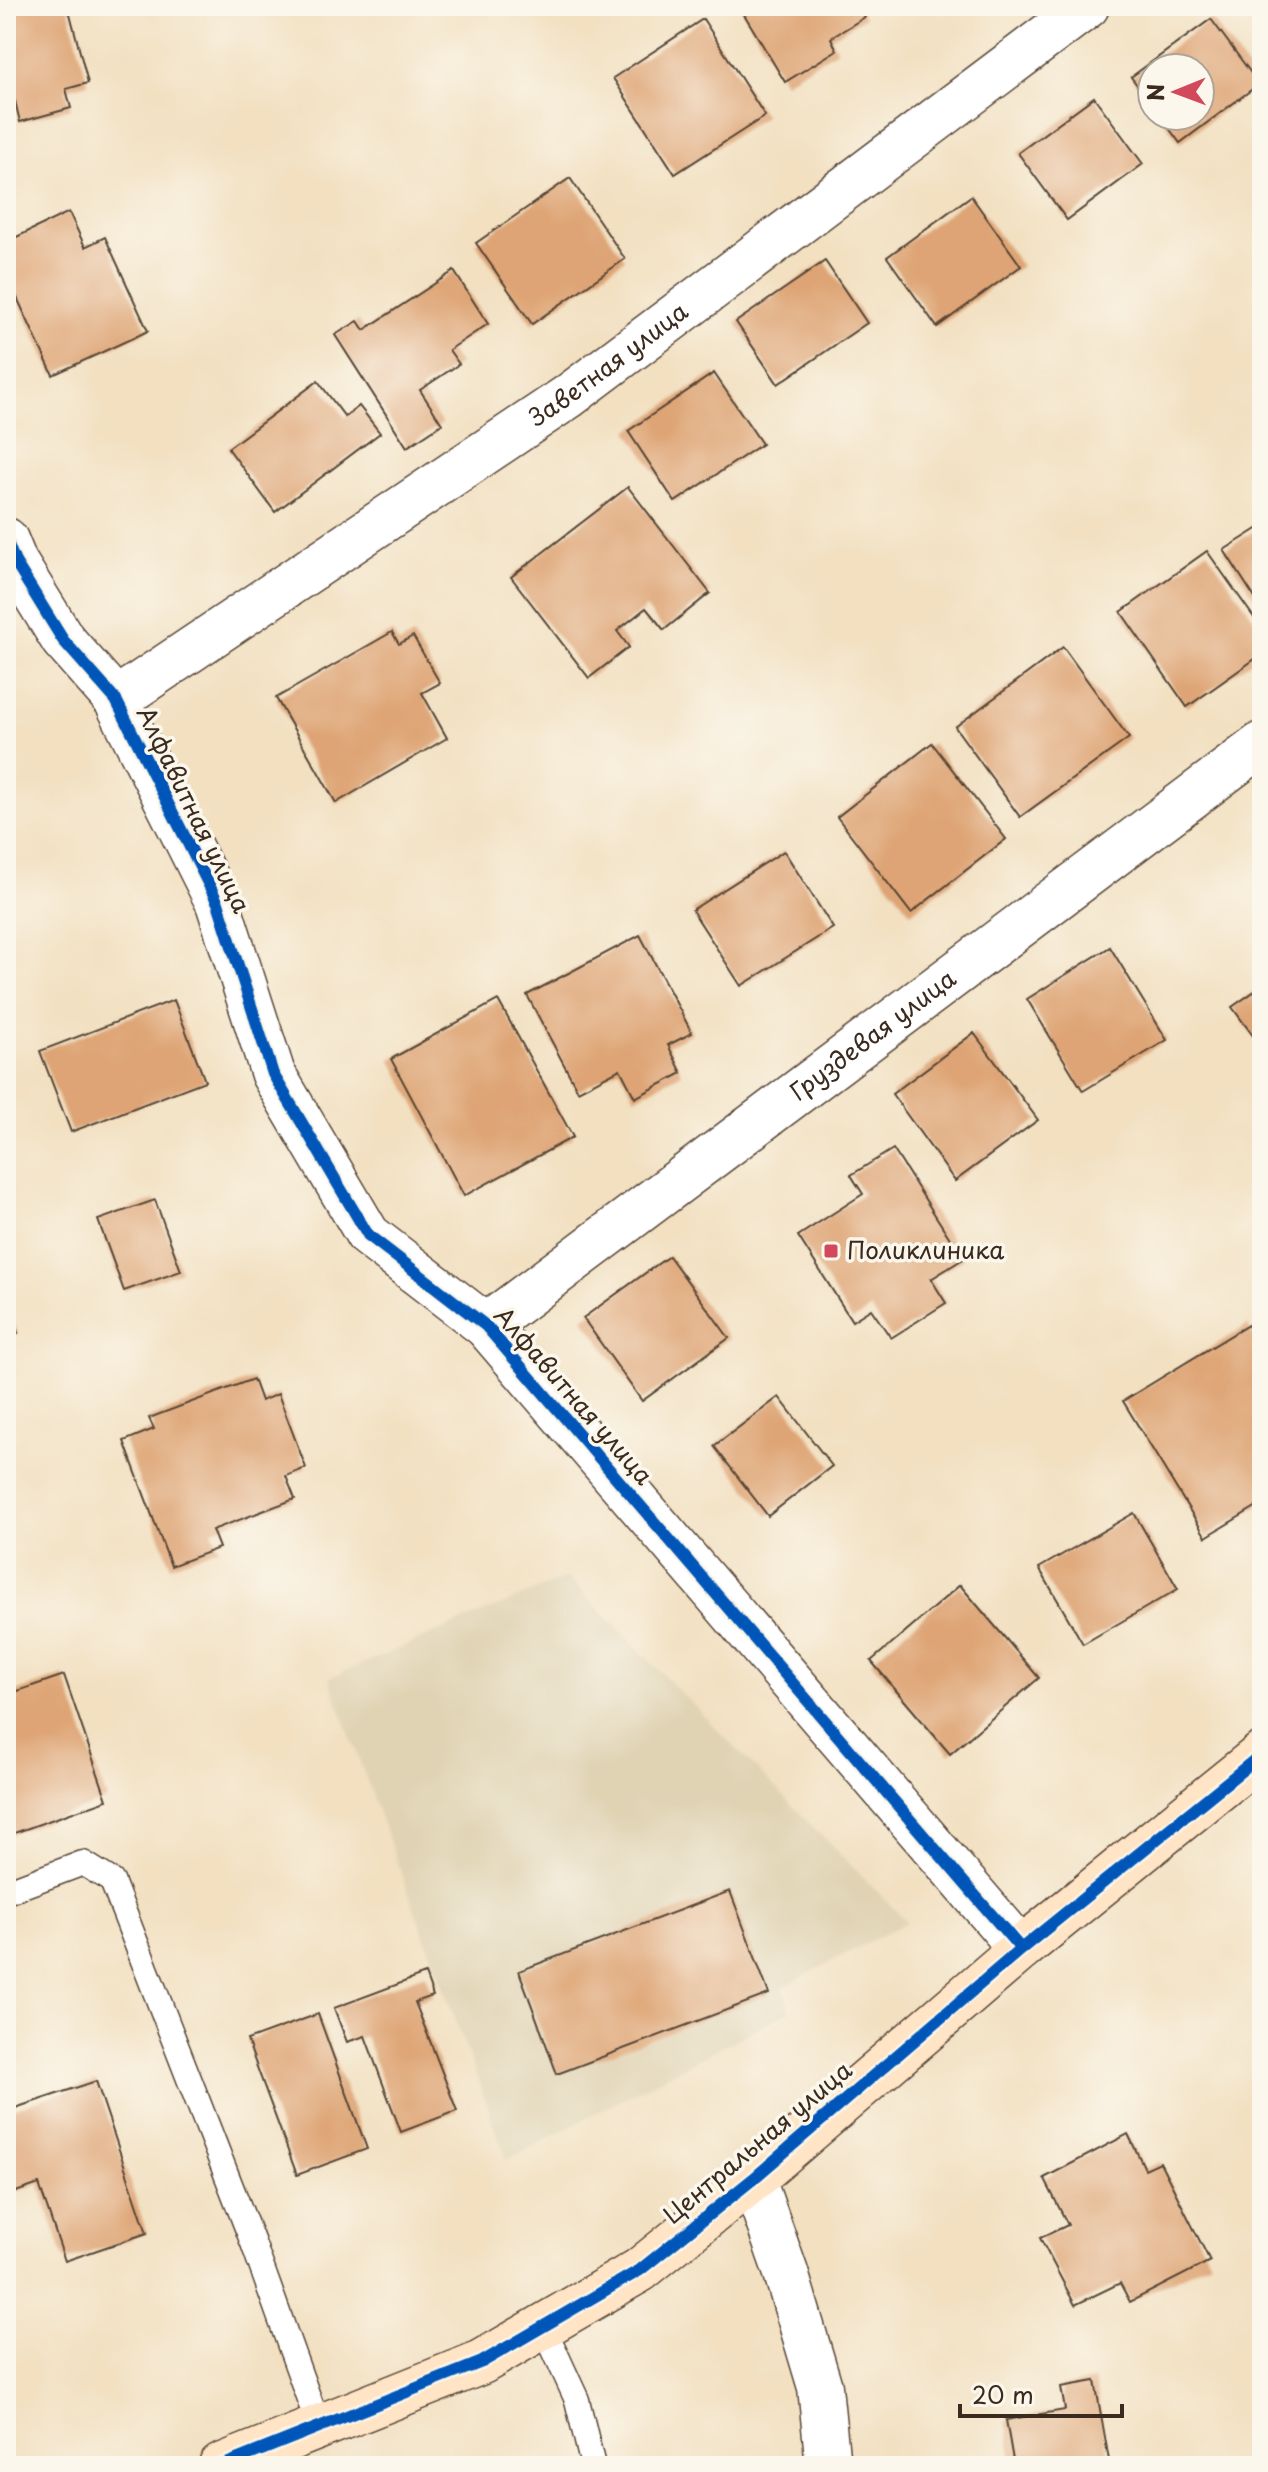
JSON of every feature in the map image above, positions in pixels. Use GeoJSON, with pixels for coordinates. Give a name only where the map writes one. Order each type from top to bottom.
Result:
{"type":"FeatureCollection","features":[{"type":"Feature","properties":{"kind":"street","name":"Заветная улица"},"geometry":{"type":"LineString","coordinates":[[116,700],[569,396],[1087,6]]}},
{"type":"Feature","properties":{"kind":"street","name":"Алфавитная улица"},"geometry":{"type":"LineString","coordinates":[[6,540],[15,562],[63,640],[116,700],[218,903],[273,1074],[368,1235],[486,1326],[1021,1949]]}},
{"type":"Feature","properties":{"kind":"street","name":"Груздевая улица"},"geometry":{"type":"LineString","coordinates":[[486,1326],[1262,744]]}},
{"type":"Feature","properties":{"kind":"street","name":"Центральная улица"},"geometry":{"type":"LineString","coordinates":[[221,2466],[482,2362],[640,2270],[753,2179],[1021,1949],[1262,1754]]}},
{"type":"Feature","properties":{"kind":"street"},"geometry":{"type":"LineString","coordinates":[[753,2179],[786,2273],[820,2387],[828,2466]]}},
{"type":"Feature","properties":{"kind":"lane"},"geometry":{"type":"LineString","coordinates":[[6,1892],[83,1863],[112,1881],[253,2243],[319,2427]]}},
{"type":"Feature","properties":{"kind":"lane"},"geometry":{"type":"LineString","coordinates":[[544,2328],[577,2400],[593,2466]]}},
{"type":"Feature","properties":{"kind":"shaded area"},"geometry":{"type":"Polygon","coordinates":[[[567,1577],[907,1922],[783,1987],[790,2011],[507,2160],[329,1678],[567,1577]]]}},
{"type":"Feature","properties":{"kind":"building"},"geometry":{"type":"Polygon","coordinates":[[[6,6],[68,6],[88,83],[66,89],[71,108],[20,122],[15,101],[6,103],[6,6]]]}},
{"type":"Feature","properties":{"kind":"building"},"geometry":{"type":"Polygon","coordinates":[[[739,6],[858,6],[865,17],[831,38],[837,50],[785,82],[739,6]]]}},
{"type":"Feature","properties":{"kind":"building"},"geometry":{"type":"Polygon","coordinates":[[[703,19],[765,116],[675,174],[613,78],[703,19]]]}},
{"type":"Feature","properties":{"kind":"building"},"geometry":{"type":"Polygon","coordinates":[[[1211,19],[1259,84],[1216,116],[1216,52],[1165,52],[1211,19]]]}},
{"type":"Feature","properties":{"kind":"building"},"geometry":{"type":"Polygon","coordinates":[[[1094,97],[1143,164],[1067,220],[1018,153],[1094,97]]]}},
{"type":"Feature","properties":{"kind":"building"},"geometry":{"type":"Polygon","coordinates":[[[1172,132],[1195,132],[1180,143],[1172,132]]]}},
{"type":"Feature","properties":{"kind":"building"},"geometry":{"type":"Polygon","coordinates":[[[570,178],[625,259],[532,324],[476,243],[570,178]]]}},
{"type":"Feature","properties":{"kind":"building"},"geometry":{"type":"Polygon","coordinates":[[[971,196],[1021,266],[937,327],[887,257],[971,196]]]}},
{"type":"Feature","properties":{"kind":"building"},"geometry":{"type":"Polygon","coordinates":[[[69,212],[85,247],[105,237],[148,331],[53,375],[6,274],[6,242],[69,212]]]}},
{"type":"Feature","properties":{"kind":"building"},"geometry":{"type":"Polygon","coordinates":[[[825,261],[867,323],[778,384],[736,322],[825,261]]]}},
{"type":"Feature","properties":{"kind":"building"},"geometry":{"type":"Polygon","coordinates":[[[454,271],[488,324],[449,350],[459,364],[420,390],[442,424],[407,447],[335,335],[358,321],[364,330],[454,271]]]}},
{"type":"Feature","properties":{"kind":"building"},"geometry":{"type":"Polygon","coordinates":[[[714,373],[762,444],[675,502],[628,431],[714,373]]]}},
{"type":"Feature","properties":{"kind":"building"},"geometry":{"type":"Polygon","coordinates":[[[318,381],[345,417],[359,406],[380,433],[275,512],[228,448],[318,381]]]}},
{"type":"Feature","properties":{"kind":"building"},"geometry":{"type":"Polygon","coordinates":[[[628,487],[710,593],[664,630],[646,608],[617,631],[629,647],[589,678],[511,577],[628,487]]]}},
{"type":"Feature","properties":{"kind":"building"},"geometry":{"type":"Polygon","coordinates":[[[1262,526],[1262,609],[1224,550],[1262,526]]]}},
{"type":"Feature","properties":{"kind":"building"},"geometry":{"type":"Polygon","coordinates":[[[1207,551],[1262,629],[1262,654],[1187,707],[1121,612],[1207,551]]]}},
{"type":"Feature","properties":{"kind":"building"},"geometry":{"type":"Polygon","coordinates":[[[392,632],[399,644],[413,636],[440,683],[422,693],[447,738],[336,803],[276,698],[392,632]]]}},
{"type":"Feature","properties":{"kind":"building"},"geometry":{"type":"Polygon","coordinates":[[[1063,647],[1129,738],[1020,817],[955,727],[1063,647]]]}},
{"type":"Feature","properties":{"kind":"building"},"geometry":{"type":"Polygon","coordinates":[[[932,743],[1006,839],[911,913],[837,817],[932,743]]]}},
{"type":"Feature","properties":{"kind":"building"},"geometry":{"type":"Polygon","coordinates":[[[784,851],[833,928],[741,986],[692,910],[784,851]]]}},
{"type":"Feature","properties":{"kind":"building"},"geometry":{"type":"Polygon","coordinates":[[[640,935],[692,1033],[668,1045],[682,1073],[635,1098],[620,1069],[578,1091],[527,995],[640,935]]]}},
{"type":"Feature","properties":{"kind":"building"},"geometry":{"type":"Polygon","coordinates":[[[1110,947],[1167,1040],[1083,1091],[1027,999],[1110,947]]]}},
{"type":"Feature","properties":{"kind":"building"},"geometry":{"type":"Polygon","coordinates":[[[1262,986],[1262,1048],[1232,1007],[1262,986]]]}},
{"type":"Feature","properties":{"kind":"building"},"geometry":{"type":"Polygon","coordinates":[[[174,1000],[205,1081],[71,1132],[40,1051],[174,1000]]]}},
{"type":"Feature","properties":{"kind":"building"},"geometry":{"type":"Polygon","coordinates":[[[498,1000],[573,1137],[464,1196],[391,1059],[498,1000]]]}},
{"type":"Feature","properties":{"kind":"building"},"geometry":{"type":"Polygon","coordinates":[[[974,1033],[1038,1120],[955,1181],[892,1094],[974,1033]]]}},
{"type":"Feature","properties":{"kind":"building"},"geometry":{"type":"Polygon","coordinates":[[[893,1149],[963,1259],[931,1279],[946,1303],[891,1338],[871,1309],[852,1321],[798,1236],[863,1194],[851,1175],[893,1149]]]}},
{"type":"Feature","properties":{"kind":"building"},"geometry":{"type":"Polygon","coordinates":[[[155,1200],[181,1271],[124,1291],[98,1220],[155,1200]]]}},
{"type":"Feature","properties":{"kind":"building"},"geometry":{"type":"Polygon","coordinates":[[[669,1256],[729,1338],[642,1401],[583,1318],[669,1256]]]}},
{"type":"Feature","properties":{"kind":"building"},"geometry":{"type":"Polygon","coordinates":[[[6,1306],[18,1333],[6,1338],[6,1306]]]}},
{"type":"Feature","properties":{"kind":"building"},"geometry":{"type":"Polygon","coordinates":[[[1248,1325],[1262,1349],[1262,1503],[1206,1537],[1123,1401],[1248,1325]]]}},
{"type":"Feature","properties":{"kind":"building"},"geometry":{"type":"Polygon","coordinates":[[[253,1379],[261,1401],[278,1394],[306,1468],[286,1476],[295,1499],[212,1530],[219,1548],[171,1566],[124,1441],[154,1429],[149,1418],[253,1379]]]}},
{"type":"Feature","properties":{"kind":"building"},"geometry":{"type":"Polygon","coordinates":[[[779,1397],[832,1466],[768,1516],[714,1446],[779,1397]]]}},
{"type":"Feature","properties":{"kind":"building"},"geometry":{"type":"Polygon","coordinates":[[[1134,1513],[1178,1589],[1083,1644],[1039,1568],[1134,1513]]]}},
{"type":"Feature","properties":{"kind":"building"},"geometry":{"type":"Polygon","coordinates":[[[960,1585],[1039,1678],[950,1754],[871,1661],[960,1585]]]}},
{"type":"Feature","properties":{"kind":"building"},"geometry":{"type":"Polygon","coordinates":[[[64,1675],[107,1800],[6,1836],[6,1695],[64,1675]]]}},
{"type":"Feature","properties":{"kind":"building"},"geometry":{"type":"Polygon","coordinates":[[[730,1891],[769,1994],[557,2074],[519,1971],[730,1891]]]}},
{"type":"Feature","properties":{"kind":"building"},"geometry":{"type":"Polygon","coordinates":[[[425,1974],[433,1996],[415,2002],[457,2111],[401,2132],[365,2036],[347,2042],[334,2008],[425,1974]]]}},
{"type":"Feature","properties":{"kind":"building"},"geometry":{"type":"Polygon","coordinates":[[[318,2014],[367,2149],[297,2175],[247,2040],[318,2014]]]}},
{"type":"Feature","properties":{"kind":"building"},"geometry":{"type":"Polygon","coordinates":[[[96,2081],[147,2233],[65,2261],[39,2184],[10,2194],[6,2183],[6,2111],[96,2081]]]}},
{"type":"Feature","properties":{"kind":"building"},"geometry":{"type":"Polygon","coordinates":[[[1128,2134],[1145,2169],[1160,2162],[1210,2261],[1130,2302],[1120,2283],[1075,2305],[1040,2238],[1068,2225],[1044,2178],[1128,2134]]]}},
{"type":"Feature","properties":{"kind":"building"},"geometry":{"type":"Polygon","coordinates":[[[1095,2381],[1110,2466],[1014,2466],[1006,2420],[1065,2410],[1061,2387],[1095,2381]]]}},
{"type":"Feature","properties":{"kind":"cycle path"},"geometry":{"type":"LineString","coordinates":[[6,540],[15,562],[63,640],[116,700],[218,903],[273,1074],[368,1235],[486,1326],[1021,1949]]}},
{"type":"Feature","properties":{"kind":"cycle path"},"geometry":{"type":"LineString","coordinates":[[221,2466],[482,2362],[640,2270],[753,2179],[1021,1949],[1262,1754]]}},
{"type":"Feature","properties":{"kind":"place","name":"Поликлиника"},"geometry":{"type":"Point","coordinates":[831,1251]}}]}
